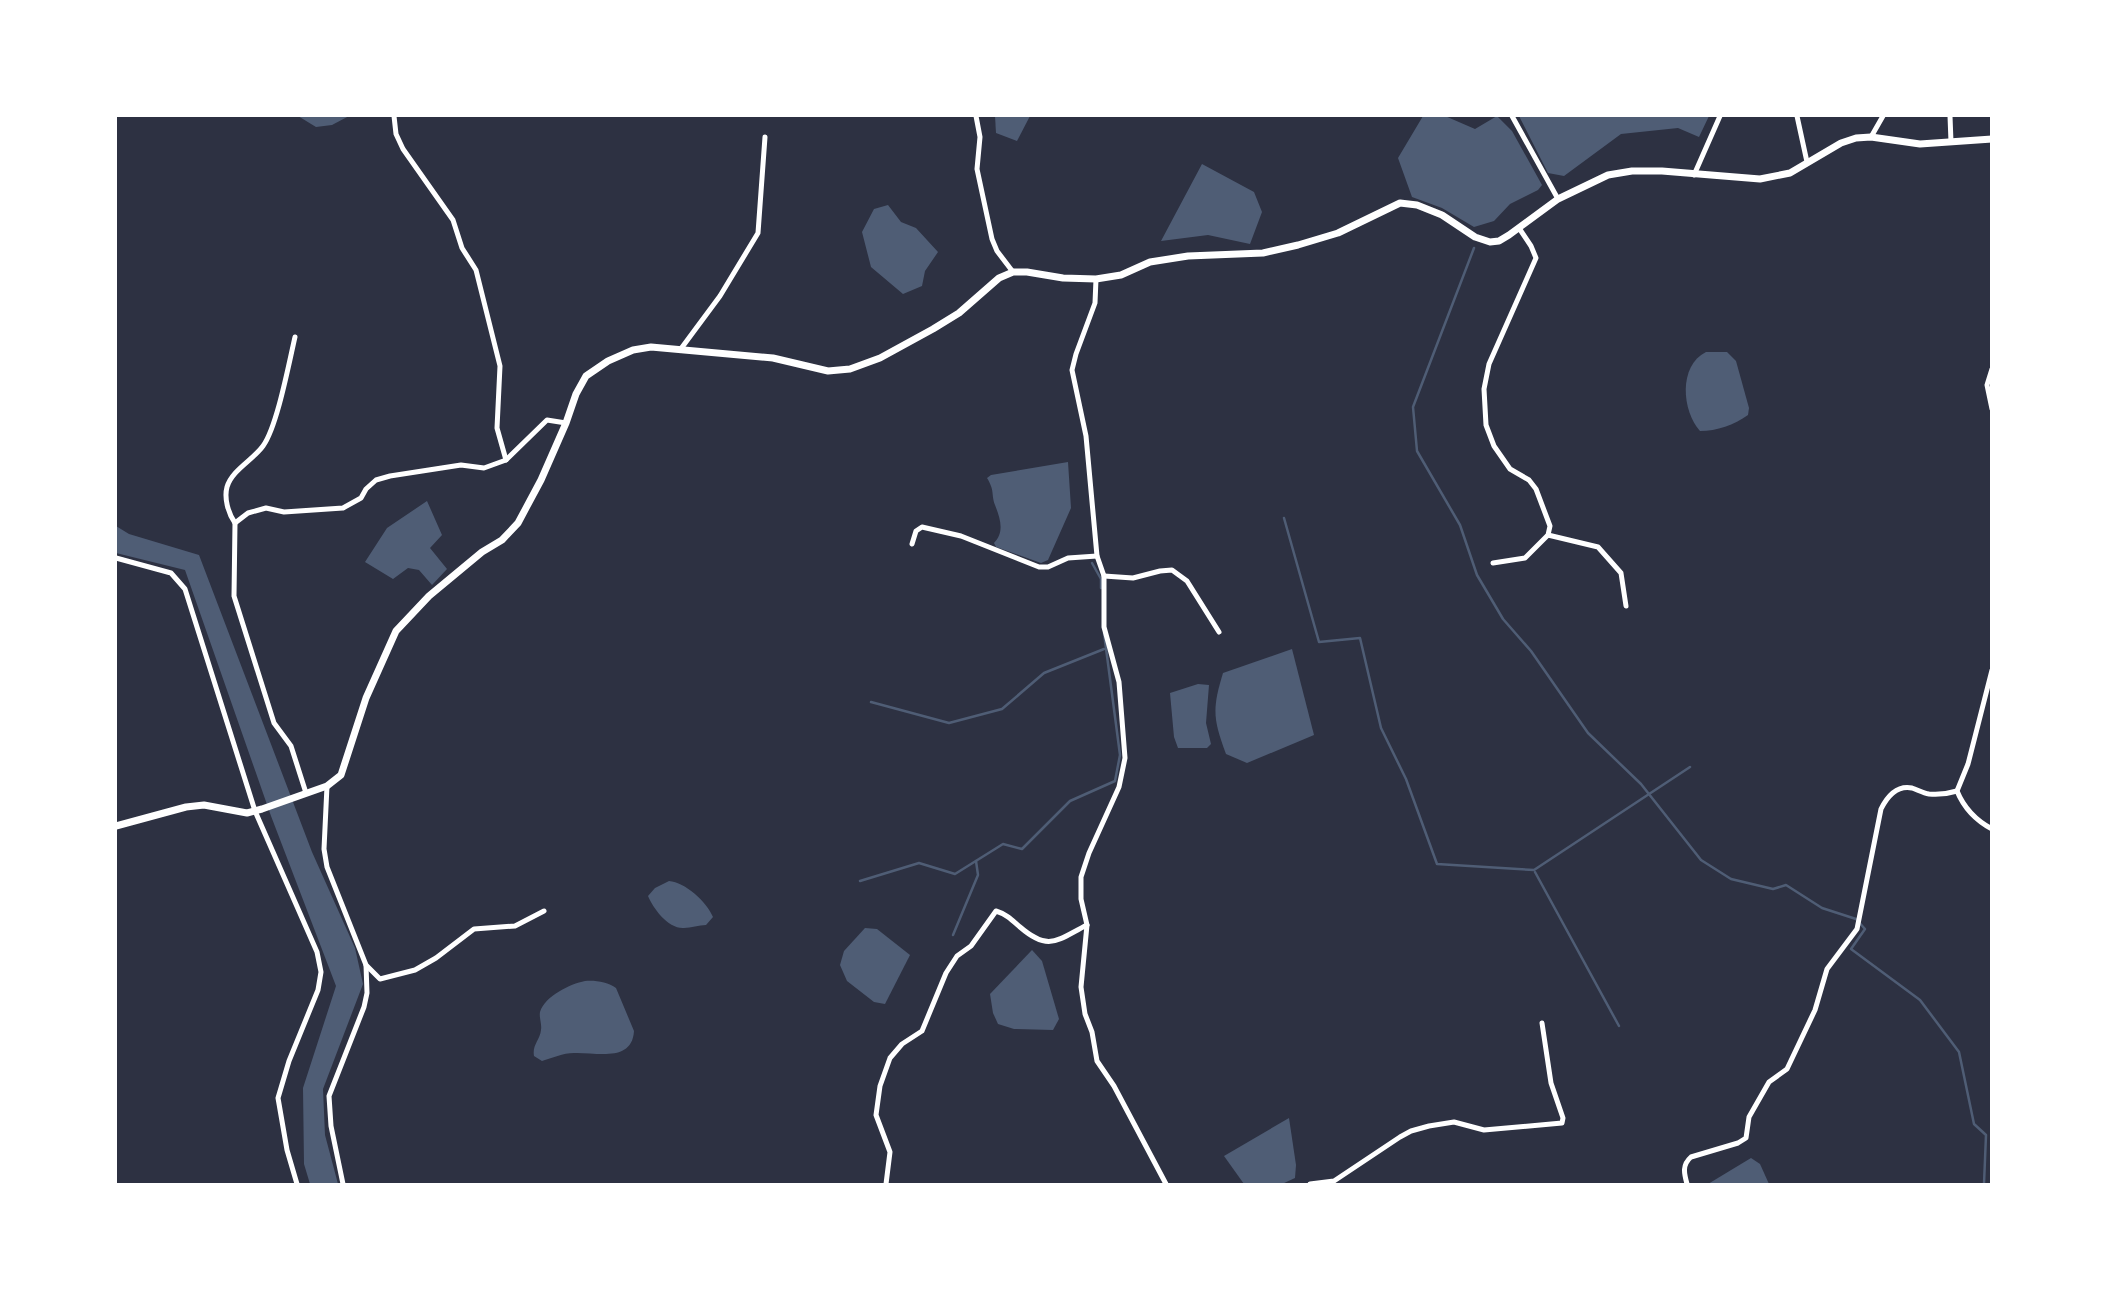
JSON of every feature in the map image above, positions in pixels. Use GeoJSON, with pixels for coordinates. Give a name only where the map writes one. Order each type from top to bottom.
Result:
{"type":"FeatureCollection","features":[{"type":"Feature","properties":{"kind":"street"},"geometry":{"type":"LineString","coordinates":[[394,116],[396,134],[402,149],[453,220],[463,248],[476,271],[500,366],[497,428],[506,460]]}},
{"type":"Feature","properties":{"kind":"street"},"geometry":{"type":"LineString","coordinates":[[976,116],[980,137],[977,169],[992,239],[1013,272]]}},
{"type":"Feature","properties":{"kind":"street"},"geometry":{"type":"LineString","coordinates":[[1512,116],[1558,199]]}},
{"type":"Feature","properties":{"kind":"street"},"geometry":{"type":"LineString","coordinates":[[1694,175],[1720,116]]}},
{"type":"Feature","properties":{"kind":"street"},"geometry":{"type":"LineString","coordinates":[[1797,116],[1807,162]]}},
{"type":"Feature","properties":{"kind":"street"},"geometry":{"type":"LineString","coordinates":[[1871,137],[1882,116]]}},
{"type":"Feature","properties":{"kind":"street"},"geometry":{"type":"LineString","coordinates":[[1950,116],[1951,142]]}},
{"type":"Feature","properties":{"kind":"street"},"geometry":{"type":"LineString","coordinates":[[680,350],[720,296],[758,233],[765,137]]}},
{"type":"Feature","properties":{"kind":"street"},"geometry":{"type":"LineString","coordinates":[[116,826],[156,814],[204,805],[247,813],[327,786],[341,775],[366,698],[396,631],[429,596],[482,552],[502,540],[518,523],[541,480],[586,376],[633,350],[651,347],[773,358],[828,370],[850,369],[880,358],[933,329],[958,313],[999,278],[1013,272],[1096,279],[1121,275],[1150,262],[1188,256],[1264,253],[1298,246],[1338,233],[1400,203],[1418,205],[1442,215],[1475,237],[1490,242],[1499,241],[1558,199],[1608,175],[1632,171],[1760,179],[1790,173],[1841,143],[1856,138],[1871,137],[1920,144],[1992,139]]}},
{"type":"Feature","properties":{"kind":"street"},"geometry":{"type":"LineString","coordinates":[[1493,563],[1525,558],[1548,535],[1550,526],[1536,489],[1529,480],[1510,469],[1494,446],[1486,425],[1484,389],[1489,364],[1536,258],[1519,228]]}},
{"type":"Feature","properties":{"kind":"street"},"geometry":{"type":"LineString","coordinates":[[1096,279],[1095,303],[1072,370],[1086,436],[1097,556],[1104,576],[1104,627],[1119,682],[1125,758],[1119,788],[1081,877],[1087,925],[1082,987],[1085,1014],[1097,1061],[1114,1086],[1166,1185]]}},
{"type":"Feature","properties":{"kind":"street"},"geometry":{"type":"LineString","coordinates":[[295,337],[280,398],[263,446],[230,479],[226,489],[229,514],[235,523],[234,596],[274,723],[291,746],[306,793]]}},
{"type":"Feature","properties":{"kind":"street"},"geometry":{"type":"LineString","coordinates":[[1992,369],[1987,385],[1992,409]]}},
{"type":"Feature","properties":{"kind":"street"},"geometry":{"type":"LineString","coordinates":[[235,523],[248,513],[266,508],[284,512],[343,508],[361,498],[376,480],[390,476],[461,465],[484,468],[506,460],[547,421],[566,423]]}},
{"type":"Feature","properties":{"kind":"street"},"geometry":{"type":"LineString","coordinates":[[912,544],[916,531],[922,527],[961,536],[1039,567],[1048,567],[1068,558],[1097,556]]}},
{"type":"Feature","properties":{"kind":"street"},"geometry":{"type":"LineString","coordinates":[[1548,535],[1598,547],[1620,573],[1626,606]]}},
{"type":"Feature","properties":{"kind":"street"},"geometry":{"type":"LineString","coordinates":[[116,558],[170,573],[185,589],[259,810],[317,952],[321,972],[318,990],[289,1062],[278,1098],[287,1150],[297,1185]]}},
{"type":"Feature","properties":{"kind":"street"},"geometry":{"type":"LineString","coordinates":[[1104,576],[1133,578],[1160,570],[1172,570],[1187,581],[1219,632]]}},
{"type":"Feature","properties":{"kind":"street"},"geometry":{"type":"LineString","coordinates":[[1992,670],[1968,764],[1957,791],[1961,802],[1975,819],[1992,829]]}},
{"type":"Feature","properties":{"kind":"street"},"geometry":{"type":"LineString","coordinates":[[327,786],[324,849],[327,867],[366,965],[367,993],[364,1007],[329,1096],[330,1119],[344,1185]]}},
{"type":"Feature","properties":{"kind":"street"},"geometry":{"type":"LineString","coordinates":[[1687,1185],[1684,1169],[1686,1162],[1691,1157],[1746,1139],[1749,1117],[1769,1082],[1787,1069],[1815,1010],[1827,969],[1858,926],[1881,808],[1886,797],[1910,787],[1925,794],[1944,795],[1957,791]]}},
{"type":"Feature","properties":{"kind":"street"},"geometry":{"type":"LineString","coordinates":[[366,965],[380,979],[415,971],[474,929],[515,926],[544,911]]}},
{"type":"Feature","properties":{"kind":"street"},"geometry":{"type":"LineString","coordinates":[[886,1185],[890,1152],[876,1115],[880,1086],[890,1058],[902,1044],[922,1031],[946,974],[957,956],[971,946],[996,911],[1006,914],[1033,938],[1044,942],[1058,939],[1087,925]]}},
{"type":"Feature","properties":{"kind":"street"},"geometry":{"type":"LineString","coordinates":[[1310,1185],[1334,1181],[1410,1131],[1429,1126],[1454,1122],[1484,1130],[1562,1123],[1563,1118],[1551,1083],[1542,1023]]}},
{"type":"Feature","properties":{"kind":"water"},"geometry":{"type":"Polygon","coordinates":[[[298,116],[349,116],[332,125],[316,127],[298,116]]]}},
{"type":"Feature","properties":{"kind":"water"},"geometry":{"type":"Polygon","coordinates":[[[995,116],[1030,116],[1017,141],[996,133],[995,116]]]}},
{"type":"Feature","properties":{"kind":"water"},"geometry":{"type":"Polygon","coordinates":[[[1423,116],[1445,116],[1475,129],[1497,116],[1512,131],[1542,185],[1538,190],[1510,204],[1494,221],[1474,227],[1442,208],[1412,197],[1398,158],[1423,116]]]}},
{"type":"Feature","properties":{"kind":"water"},"geometry":{"type":"Polygon","coordinates":[[[1519,116],[1709,116],[1699,137],[1678,128],[1621,134],[1564,176],[1548,173],[1519,116]]]}},
{"type":"Feature","properties":{"kind":"water"},"geometry":{"type":"Polygon","coordinates":[[[1202,164],[1254,192],[1262,212],[1250,244],[1208,235],[1161,241],[1202,164]]]}},
{"type":"Feature","properties":{"kind":"water"},"geometry":{"type":"Polygon","coordinates":[[[888,205],[901,222],[916,228],[938,252],[925,271],[922,286],[903,294],[871,267],[862,232],[874,209],[888,205]]]}},
{"type":"Feature","properties":{"kind":"water"},"geometry":{"type":"Polygon","coordinates":[[[1706,352],[1727,352],[1736,361],[1749,408],[1748,415],[1737,422],[1719,429],[1700,431],[1689,412],[1686,389],[1691,367],[1706,352]]]}},
{"type":"Feature","properties":{"kind":"water"},"geometry":{"type":"Polygon","coordinates":[[[1068,462],[1071,508],[1048,560],[1041,563],[996,547],[994,543],[1000,534],[1001,525],[987,478],[991,475],[1068,462]]]}},
{"type":"Feature","properties":{"kind":"water"},"geometry":{"type":"Polygon","coordinates":[[[427,501],[442,535],[430,548],[447,569],[432,585],[419,570],[408,568],[393,579],[365,562],[387,528],[427,501]]]}},
{"type":"Feature","properties":{"kind":"water"},"geometry":{"type":"Polygon","coordinates":[[[116,526],[129,534],[199,555],[312,852],[355,948],[363,984],[323,1089],[325,1135],[338,1184],[310,1184],[304,1164],[303,1088],[336,986],[271,816],[185,570],[116,553],[116,526]]]}},
{"type":"Feature","properties":{"kind":"water"},"geometry":{"type":"Polygon","coordinates":[[[1292,649],[1314,735],[1247,763],[1226,754],[1218,732],[1216,714],[1223,673],[1292,649]]]}},
{"type":"Feature","properties":{"kind":"water"},"geometry":{"type":"Polygon","coordinates":[[[1198,684],[1209,685],[1206,723],[1211,744],[1207,748],[1178,748],[1174,737],[1170,693],[1198,684]]]}},
{"type":"Feature","properties":{"kind":"water"},"geometry":{"type":"Polygon","coordinates":[[[669,881],[682,885],[706,905],[713,917],[706,925],[678,927],[657,912],[648,896],[655,888],[669,881]]]}},
{"type":"Feature","properties":{"kind":"water"},"geometry":{"type":"Polygon","coordinates":[[[865,928],[877,929],[910,955],[885,1004],[874,1002],[847,981],[840,965],[844,951],[865,928]]]}},
{"type":"Feature","properties":{"kind":"water"},"geometry":{"type":"Polygon","coordinates":[[[1032,950],[1042,961],[1059,1019],[1053,1030],[1014,1029],[998,1024],[993,1013],[990,994],[1032,950]]]}},
{"type":"Feature","properties":{"kind":"water"},"geometry":{"type":"Polygon","coordinates":[[[585,981],[601,982],[616,988],[634,1031],[632,1041],[627,1048],[612,1054],[570,1053],[542,1061],[534,1056],[534,1052],[540,1034],[540,1012],[543,1006],[559,992],[585,981]]]}},
{"type":"Feature","properties":{"kind":"water"},"geometry":{"type":"Polygon","coordinates":[[[1289,1118],[1296,1165],[1295,1178],[1282,1184],[1244,1184],[1224,1156],[1289,1118]]]}},
{"type":"Feature","properties":{"kind":"water"},"geometry":{"type":"Polygon","coordinates":[[[1751,1158],[1760,1164],[1769,1184],[1708,1184],[1751,1158]]]}},
{"type":"Feature","properties":{"kind":"waterway"},"geometry":{"type":"LineString","coordinates":[[1474,248],[1413,407],[1417,451],[1460,525],[1477,575],[1503,619],[1531,651],[1588,733],[1641,784],[1701,860],[1731,879],[1773,889],[1786,885],[1822,908],[1856,919],[1865,929],[1851,949],[1920,1000],[1959,1052],[1974,1124],[1986,1135],[1984,1184]]}},
{"type":"Feature","properties":{"kind":"waterway"},"geometry":{"type":"LineString","coordinates":[[1284,518],[1319,642],[1360,638],[1381,728],[1406,779],[1437,864],[1534,870],[1690,767]]}},
{"type":"Feature","properties":{"kind":"waterway"},"geometry":{"type":"LineString","coordinates":[[1092,563],[1101,579],[1101,588]]}},
{"type":"Feature","properties":{"kind":"waterway"},"geometry":{"type":"LineString","coordinates":[[860,881],[919,863],[955,874],[1003,844],[1022,849],[1070,801],[1115,781],[1120,755],[1104,633]]}},
{"type":"Feature","properties":{"kind":"waterway"},"geometry":{"type":"LineString","coordinates":[[871,702],[949,723],[1002,709],[1044,673],[1104,649]]}},
{"type":"Feature","properties":{"kind":"waterway"},"geometry":{"type":"LineString","coordinates":[[953,935],[978,875],[976,861]]}},
{"type":"Feature","properties":{"kind":"waterway"},"geometry":{"type":"LineString","coordinates":[[1535,872],[1619,1026]]}}]}
